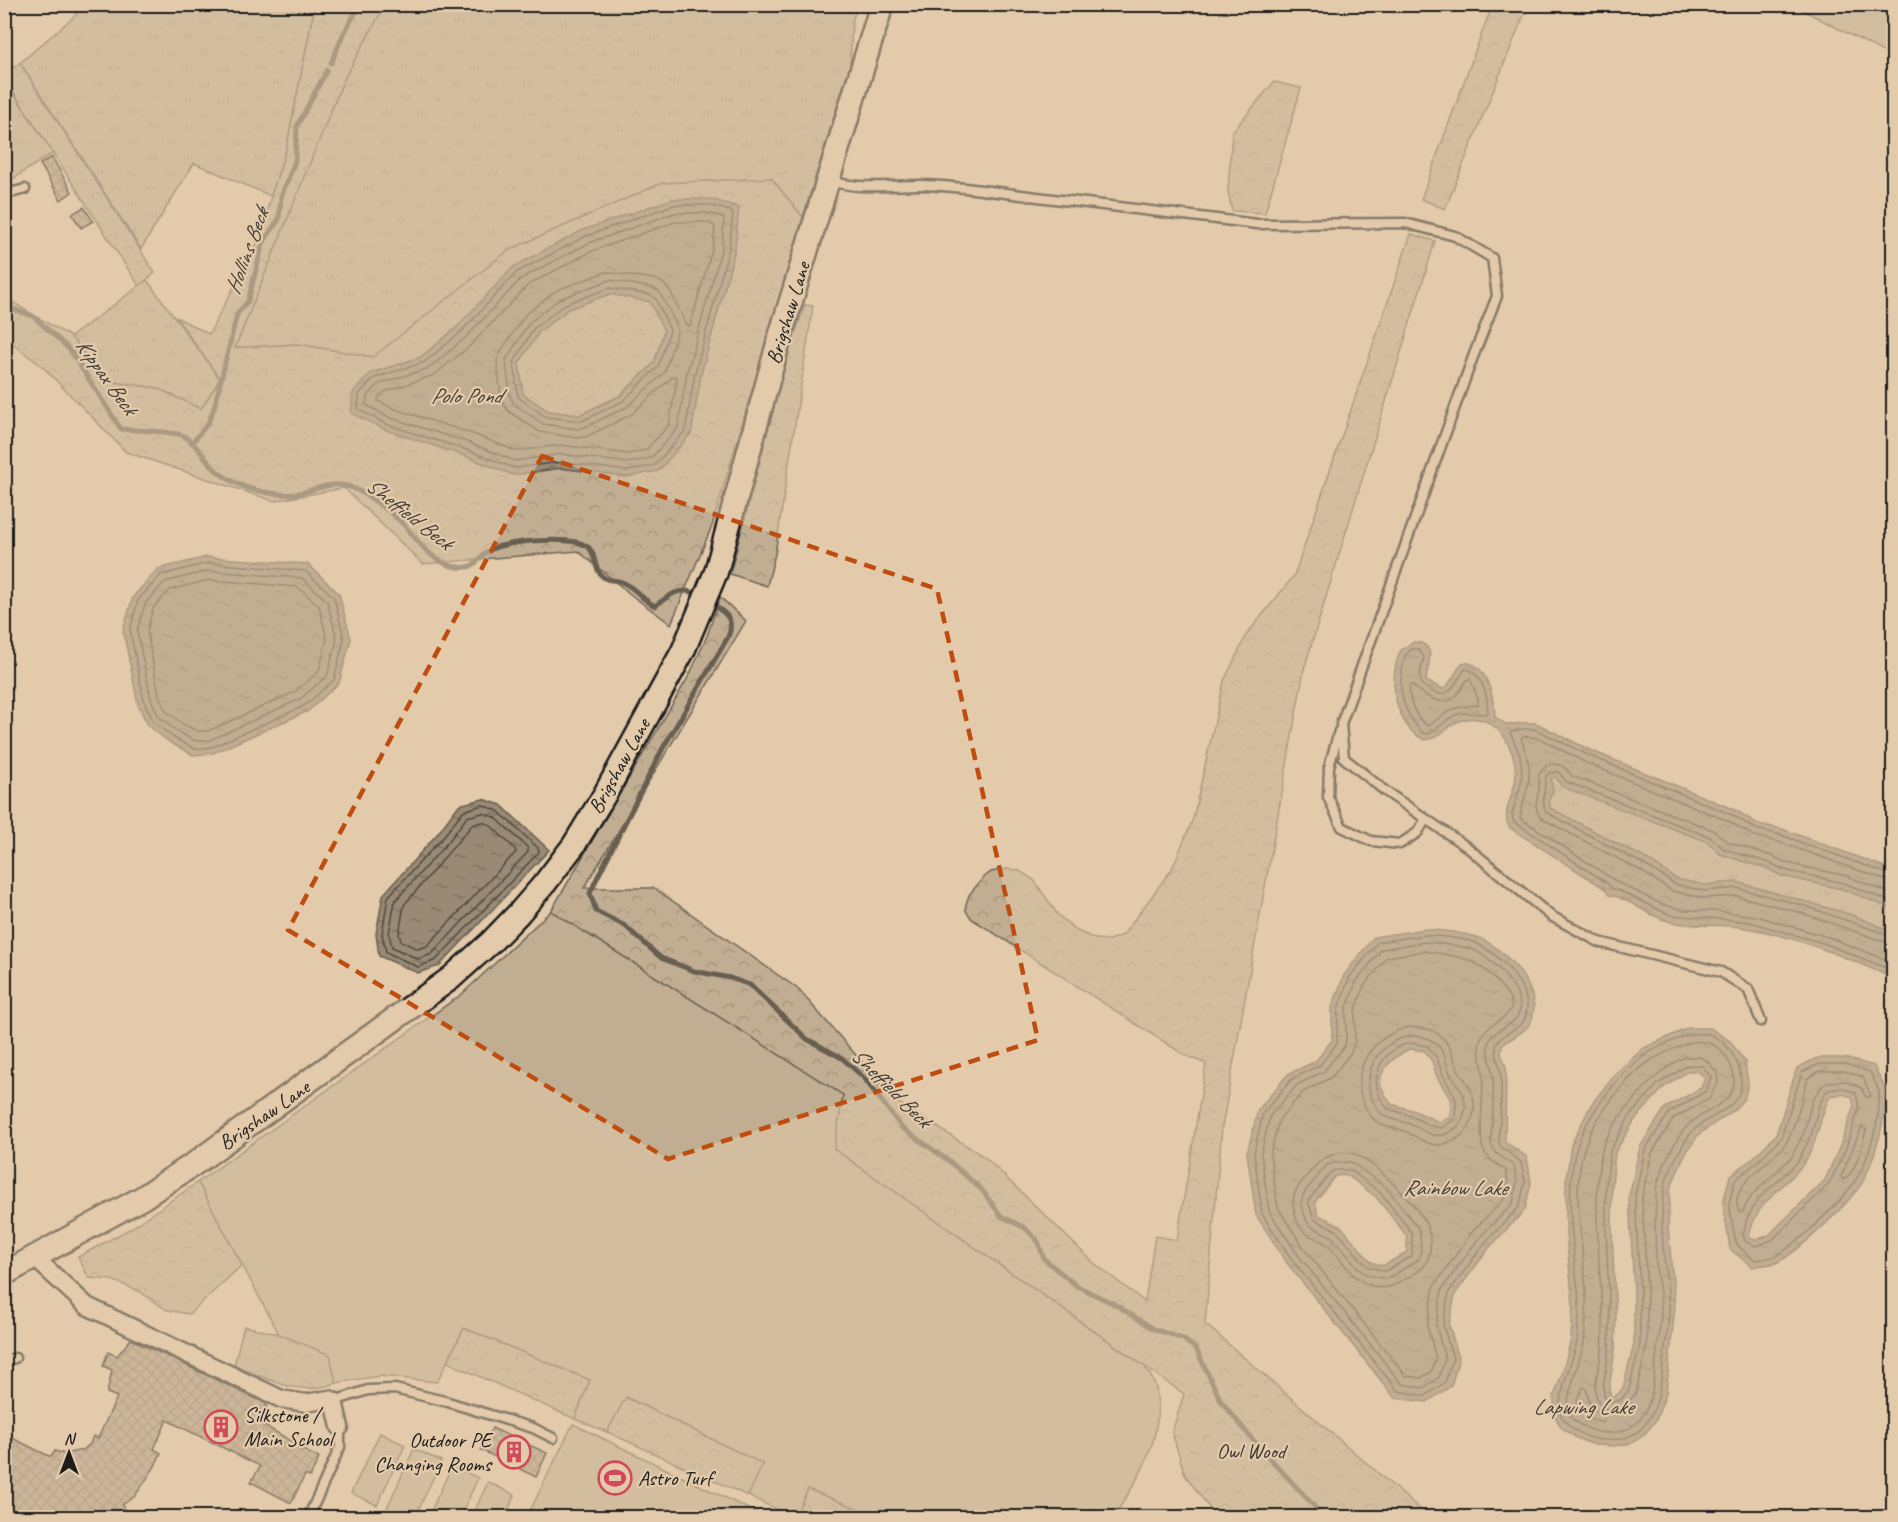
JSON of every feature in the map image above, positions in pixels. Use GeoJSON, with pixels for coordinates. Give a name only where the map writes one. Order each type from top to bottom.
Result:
{"type":"FeatureCollection","features":[{"type":"Feature","properties":{"kind":"street","name":"Brigshaw Lane"},"geometry":{"type":"LineString","coordinates":[[4,1274],[142,1198],[197,1162],[451,978],[519,913],[574,844],[605,794],[683,651],[716,572],[773,361],[882,4]]}},
{"type":"Feature","properties":{"kind":"street"},"geometry":{"type":"LineString","coordinates":[[35,1258],[87,1306],[280,1399],[306,1402],[328,1399],[334,1401],[340,1427]]}},
{"type":"Feature","properties":{"kind":"lane"},"geometry":{"type":"LineString","coordinates":[[828,181],[853,187],[924,185],[964,188],[1257,224],[1405,223],[1455,236],[1492,258],[1497,296],[1341,724],[1329,766],[1328,797],[1342,827],[1371,841],[1400,844],[1417,833],[1426,819]]}},
{"type":"Feature","properties":{"kind":"lane"},"geometry":{"type":"LineString","coordinates":[[4,191],[14,192],[25,189]]}},
{"type":"Feature","properties":{"kind":"lane"},"geometry":{"type":"LineString","coordinates":[[1341,724],[1344,758],[1385,791],[1467,847],[1551,915],[1599,942],[1721,972],[1748,989],[1761,1021]]}},
{"type":"Feature","properties":{"kind":"lane"},"geometry":{"type":"LineString","coordinates":[[4,1361],[15,1358]]}},
{"type":"Feature","properties":{"kind":"lane"},"geometry":{"type":"LineString","coordinates":[[334,1401],[368,1390],[395,1389],[448,1402],[533,1428],[553,1438]]}},
{"type":"Feature","properties":{"kind":"lane"},"geometry":{"type":"LineString","coordinates":[[308,1518],[340,1447],[340,1427]]}},
{"type":"Feature","properties":{"kind":"highlighted area"},"geometry":{"type":"Polygon","coordinates":[[[542,456],[937,589],[1038,1040],[668,1159],[288,930],[542,456]]]}},
{"type":"Feature","properties":{"kind":"green space"},"geometry":{"type":"Polygon","coordinates":[[[70,5],[315,5],[286,150],[271,196],[194,163],[141,249],[20,63],[77,14],[70,5]]]}},
{"type":"Feature","properties":{"kind":"green space"},"geometry":{"type":"Polygon","coordinates":[[[315,5],[385,5],[343,81],[235,348],[297,344],[373,357],[509,250],[662,183],[771,178],[803,217],[712,526],[671,624],[578,551],[423,564],[344,488],[274,501],[126,452],[43,367],[5,338],[4,297],[71,337],[106,381],[157,388],[201,409],[220,379],[176,317],[209,334],[260,238],[286,150],[315,5]],[[735,249],[456,328],[421,357],[371,373],[465,456],[513,475],[561,468],[627,477],[691,434],[701,374],[735,249]]]}},
{"type":"Feature","properties":{"kind":"green space"},"geometry":{"type":"Polygon","coordinates":[[[385,5],[857,5],[852,23],[850,65],[803,217],[771,178],[373,357],[297,344],[235,348],[343,81],[385,5]]]}},
{"type":"Feature","properties":{"kind":"green space"},"geometry":{"type":"Polygon","coordinates":[[[1494,5],[1528,5],[1445,209],[1421,199],[1494,5]]]}},
{"type":"Feature","properties":{"kind":"green space"},"geometry":{"type":"Polygon","coordinates":[[[1793,5],[1893,5],[1893,57],[1793,5]]]}},
{"type":"Feature","properties":{"kind":"green space"},"geometry":{"type":"Polygon","coordinates":[[[20,63],[155,273],[139,286],[5,79],[5,74],[20,63]]]}},
{"type":"Feature","properties":{"kind":"green space"},"geometry":{"type":"Polygon","coordinates":[[[4,79],[53,153],[5,184],[4,184],[4,79]]]}},
{"type":"Feature","properties":{"kind":"green space"},"geometry":{"type":"Polygon","coordinates":[[[1274,82],[1301,88],[1265,213],[1232,211],[1228,191],[1232,132],[1274,82]]]}},
{"type":"Feature","properties":{"kind":"green space","name":"Owl Wood"},"geometry":{"type":"Polygon","coordinates":[[[1411,234],[1435,241],[1304,669],[1222,1127],[1205,1324],[1429,1517],[1216,1517],[1185,1475],[1172,1432],[1184,1394],[834,1149],[843,1095],[551,911],[689,676],[707,636],[720,597],[746,621],[584,888],[654,888],[798,989],[896,1101],[986,1158],[1095,1264],[1145,1302],[1155,1236],[1177,1240],[1206,1064],[1183,1054],[972,919],[966,911],[966,904],[969,895],[991,872],[1006,869],[1018,870],[1034,880],[1057,914],[1077,931],[1095,939],[1109,940],[1123,935],[1172,869],[1193,819],[1224,681],[1247,634],[1294,576],[1411,234]]]}},
{"type":"Feature","properties":{"kind":"green space"},"geometry":{"type":"Polygon","coordinates":[[[147,280],[220,379],[201,409],[157,388],[106,381],[71,337],[147,280]]]}},
{"type":"Feature","properties":{"kind":"green space"},"geometry":{"type":"Polygon","coordinates":[[[610,294],[650,301],[664,331],[654,363],[619,396],[579,415],[548,411],[523,394],[519,363],[539,332],[568,309],[610,294]]]}},
{"type":"Feature","properties":{"kind":"green space"},"geometry":{"type":"Polygon","coordinates":[[[805,305],[813,306],[775,554],[767,586],[730,574],[788,355],[805,305]]]}},
{"type":"Feature","properties":{"kind":"green space"},"geometry":{"type":"Polygon","coordinates":[[[1551,777],[1556,777],[1708,842],[1720,854],[1768,869],[1782,876],[1842,889],[1893,909],[1893,932],[1852,915],[1737,882],[1704,885],[1676,879],[1648,860],[1550,808],[1549,800],[1553,791],[1551,777]]]}},
{"type":"Feature","properties":{"kind":"green space"},"geometry":{"type":"Polygon","coordinates":[[[551,911],[843,1095],[834,1149],[1145,1367],[1156,1388],[1157,1423],[1148,1457],[1113,1517],[879,1517],[808,1489],[794,1517],[748,1496],[763,1464],[626,1397],[607,1432],[575,1419],[590,1380],[464,1328],[437,1382],[380,1376],[336,1383],[330,1355],[279,1334],[198,1182],[462,994],[551,911]]]}},
{"type":"Feature","properties":{"kind":"green space"},"geometry":{"type":"Polygon","coordinates":[[[198,1182],[242,1265],[189,1314],[167,1310],[139,1291],[112,1280],[89,1278],[78,1257],[133,1227],[198,1182]]]}},
{"type":"Feature","properties":{"kind":"green space"},"geometry":{"type":"Polygon","coordinates":[[[244,1326],[279,1334],[331,1355],[336,1383],[322,1387],[296,1388],[234,1365],[244,1326]]]}},
{"type":"Feature","properties":{"kind":"green space"},"geometry":{"type":"Polygon","coordinates":[[[464,1328],[590,1380],[575,1419],[447,1362],[464,1328]]]}},
{"type":"Feature","properties":{"kind":"green space"},"geometry":{"type":"Polygon","coordinates":[[[625,1397],[764,1464],[748,1496],[607,1432],[625,1397]]]}},
{"type":"Feature","properties":{"kind":"green space","name":"Astro Turf"},"geometry":{"type":"Polygon","coordinates":[[[573,1424],[765,1517],[527,1517],[573,1424]]]}},
{"type":"Feature","properties":{"kind":"green space"},"geometry":{"type":"Polygon","coordinates":[[[380,1433],[405,1445],[377,1505],[351,1493],[380,1433]]]}},
{"type":"Feature","properties":{"kind":"green space"},"geometry":{"type":"Polygon","coordinates":[[[414,1449],[441,1461],[415,1517],[406,1517],[387,1508],[414,1449]]]}},
{"type":"Feature","properties":{"kind":"green space"},"geometry":{"type":"Polygon","coordinates":[[[452,1466],[478,1478],[460,1517],[428,1517],[452,1466]]]}},
{"type":"Feature","properties":{"kind":"green space"},"geometry":{"type":"Polygon","coordinates":[[[488,1482],[515,1495],[505,1517],[472,1517],[488,1482]]]}},
{"type":"Feature","properties":{"kind":"green space"},"geometry":{"type":"Polygon","coordinates":[[[808,1489],[879,1517],[794,1517],[808,1489]]]}},
{"type":"Feature","properties":{"kind":"water","name":"Polo Pond"},"geometry":{"type":"Polygon","coordinates":[[[672,199],[710,199],[739,207],[735,249],[701,374],[691,434],[658,471],[627,477],[561,468],[513,475],[465,456],[386,430],[351,413],[353,392],[371,373],[421,357],[456,328],[513,267],[583,230],[672,199]],[[610,294],[568,309],[539,332],[519,363],[523,394],[548,411],[579,415],[620,396],[654,363],[664,331],[650,302],[610,294]]]}},
{"type":"Feature","properties":{"kind":"water"},"geometry":{"type":"Polygon","coordinates":[[[207,557],[308,564],[339,594],[351,639],[339,683],[308,711],[213,753],[193,755],[171,743],[148,726],[138,704],[123,630],[133,597],[158,569],[207,557]]]}},
{"type":"Feature","properties":{"kind":"water"},"geometry":{"type":"Polygon","coordinates":[[[1414,642],[1422,643],[1429,651],[1426,681],[1443,689],[1462,663],[1478,668],[1488,682],[1495,717],[1507,725],[1536,723],[1590,750],[1735,810],[1758,824],[1782,829],[1893,870],[1893,909],[1842,889],[1782,876],[1768,869],[1720,854],[1708,842],[1562,787],[1556,777],[1551,778],[1553,791],[1549,800],[1550,808],[1648,860],[1676,879],[1704,885],[1737,882],[1852,915],[1893,932],[1893,978],[1783,936],[1736,927],[1677,923],[1660,919],[1624,900],[1609,895],[1604,888],[1510,828],[1507,812],[1515,783],[1516,769],[1511,751],[1501,732],[1478,719],[1460,720],[1436,737],[1425,740],[1414,734],[1400,713],[1394,687],[1394,674],[1401,650],[1414,642]]]}},
{"type":"Feature","properties":{"kind":"water"},"geometry":{"type":"Polygon","coordinates":[[[483,799],[501,805],[549,850],[439,966],[418,973],[379,956],[376,934],[383,895],[438,833],[459,805],[483,799]]]}},
{"type":"Feature","properties":{"kind":"water","name":"Rainbow Lake"},"geometry":{"type":"Polygon","coordinates":[[[1426,929],[1476,937],[1499,950],[1511,961],[1529,987],[1533,1001],[1533,1014],[1528,1026],[1502,1045],[1501,1053],[1506,1067],[1505,1142],[1527,1157],[1531,1182],[1525,1210],[1489,1248],[1455,1294],[1449,1325],[1459,1358],[1451,1386],[1427,1402],[1395,1398],[1287,1263],[1256,1215],[1247,1153],[1258,1110],[1288,1074],[1316,1061],[1332,1040],[1332,1008],[1344,975],[1374,937],[1426,929]],[[1409,1049],[1393,1059],[1382,1074],[1381,1086],[1391,1104],[1415,1111],[1439,1122],[1450,1117],[1451,1100],[1437,1077],[1432,1061],[1425,1051],[1409,1049]],[[1347,1175],[1335,1176],[1315,1202],[1318,1215],[1340,1225],[1371,1262],[1383,1266],[1407,1252],[1407,1236],[1376,1197],[1347,1175]]]}},
{"type":"Feature","properties":{"kind":"water","name":"Lapwing Lake"},"geometry":{"type":"Polygon","coordinates":[[[1688,1028],[1710,1028],[1730,1041],[1745,1062],[1748,1084],[1744,1099],[1734,1110],[1698,1135],[1684,1156],[1670,1189],[1668,1227],[1675,1306],[1666,1393],[1656,1420],[1644,1435],[1632,1443],[1614,1446],[1595,1445],[1578,1439],[1561,1427],[1554,1414],[1554,1396],[1571,1339],[1573,1305],[1566,1234],[1566,1180],[1571,1145],[1591,1105],[1616,1073],[1644,1048],[1688,1028]],[[1688,1071],[1663,1088],[1634,1121],[1615,1152],[1612,1232],[1616,1319],[1615,1350],[1609,1388],[1611,1397],[1617,1395],[1623,1388],[1634,1344],[1629,1196],[1640,1147],[1665,1108],[1701,1088],[1705,1078],[1698,1071],[1688,1071]]]}},
{"type":"Feature","properties":{"kind":"water"},"geometry":{"type":"Polygon","coordinates":[[[1817,1058],[1846,1058],[1874,1066],[1885,1091],[1882,1124],[1876,1150],[1867,1172],[1848,1201],[1789,1255],[1777,1262],[1753,1267],[1730,1249],[1723,1203],[1730,1176],[1753,1158],[1776,1135],[1797,1068],[1817,1058]],[[1842,1094],[1830,1096],[1811,1152],[1800,1168],[1762,1207],[1756,1216],[1749,1237],[1755,1240],[1769,1235],[1825,1180],[1854,1106],[1852,1097],[1842,1094]]]}},
{"type":"Feature","properties":{"kind":"building"},"geometry":{"type":"Polygon","coordinates":[[[52,157],[72,192],[61,200],[40,164],[52,157]]]}},
{"type":"Feature","properties":{"kind":"building"},"geometry":{"type":"Polygon","coordinates":[[[84,207],[93,221],[81,228],[72,214],[84,207]]]}},
{"type":"Feature","properties":{"kind":"building","name":"Silkstone / Main School"},"geometry":{"type":"Polygon","coordinates":[[[131,1339],[267,1404],[263,1425],[319,1458],[310,1477],[305,1475],[291,1503],[251,1482],[260,1466],[167,1420],[154,1449],[161,1453],[154,1468],[135,1496],[122,1505],[128,1518],[18,1518],[4,1511],[4,1434],[51,1457],[55,1451],[64,1454],[83,1450],[90,1444],[93,1436],[98,1438],[117,1397],[107,1393],[112,1370],[103,1366],[108,1352],[117,1356],[131,1339]]]}},
{"type":"Feature","properties":{"kind":"building","name":"Outdoor PE Changing Rooms"},"geometry":{"type":"Polygon","coordinates":[[[492,1428],[547,1453],[536,1477],[481,1450],[492,1428]]]}},
{"type":"Feature","properties":{"kind":"waterway","name":"Hollins Beck"},"geometry":{"type":"LineString","coordinates":[[331,63],[360,4]]}},
{"type":"Feature","properties":{"kind":"waterway","name":"Hollins Beck"},"geometry":{"type":"LineString","coordinates":[[192,443],[208,423],[214,408],[237,314],[248,301],[263,243],[279,219],[281,197],[295,161],[297,126],[327,70]]}},
{"type":"Feature","properties":{"kind":"waterway","name":"Sheffield Beck"},"geometry":{"type":"LineString","coordinates":[[4,306],[33,316],[70,350],[121,429],[184,436],[219,472],[245,487],[285,495],[331,485],[353,488],[394,515],[431,554],[452,566],[467,567],[488,551],[502,546],[535,541],[568,541],[584,544],[592,551],[598,570],[603,577],[627,584],[655,606],[678,592],[695,593]]}},
{"type":"Feature","properties":{"kind":"waterway","name":"Sheffield Beck"},"geometry":{"type":"LineString","coordinates":[[716,607],[729,619],[728,637],[663,748],[597,878],[590,893],[596,911],[625,926],[661,958],[694,971],[730,978],[750,985],[807,1039],[842,1058],[864,1078],[902,1128],[949,1161],[982,1190],[1001,1216],[1025,1228],[1038,1241],[1044,1259],[1077,1286],[1116,1305],[1154,1329],[1183,1339],[1196,1349],[1221,1401],[1253,1440],[1314,1506],[1320,1518]]}},
{"type":"Feature","properties":{"kind":"place","name":"Silkstone / Main School"},"geometry":{"type":"Point","coordinates":[221,1427]}},
{"type":"Feature","properties":{"kind":"place","name":"Outdoor PE Changing Rooms"},"geometry":{"type":"Point","coordinates":[514,1452]}},
{"type":"Feature","properties":{"kind":"place","name":"Astro Turf"},"geometry":{"type":"Point","coordinates":[615,1478]}},
{"type":"Feature","properties":{"kind":"water label","name":"Kippax Beck"},"geometry":{"type":"Point","coordinates":[107,376]}}]}
